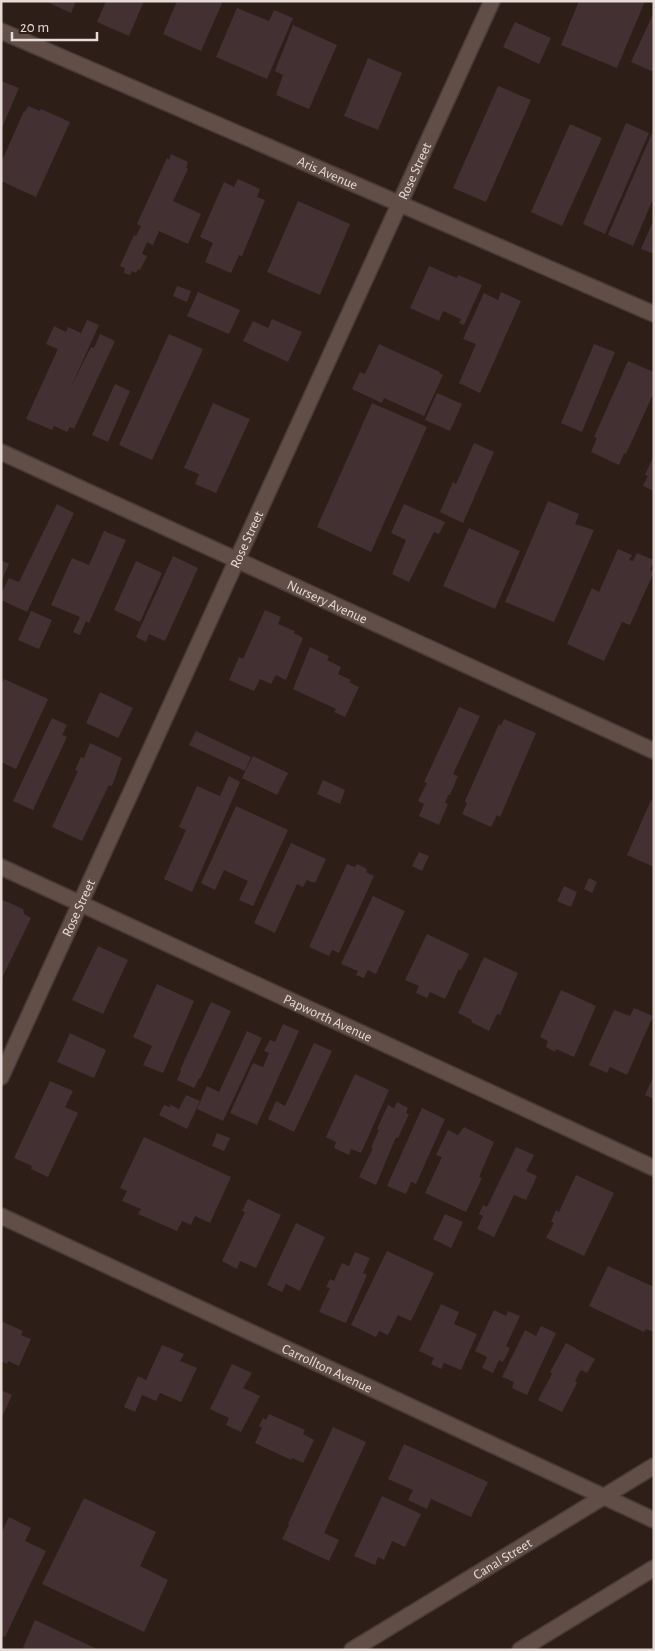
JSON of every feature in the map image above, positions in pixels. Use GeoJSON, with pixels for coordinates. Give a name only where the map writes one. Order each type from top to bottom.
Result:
{"type":"FeatureCollection","features":[{"type":"Feature","properties":{"kind":"street","name":"Rose Street"},"geometry":{"type":"LineString","coordinates":[[1,1077],[492,1]]}},
{"type":"Feature","properties":{"kind":"street","name":"Aris Avenue"},"geometry":{"type":"LineString","coordinates":[[1,31],[654,314]]}},
{"type":"Feature","properties":{"kind":"street","name":"Nursery Avenue"},"geometry":{"type":"LineString","coordinates":[[1,452],[654,751]]}},
{"type":"Feature","properties":{"kind":"street","name":"Papworth Avenue"},"geometry":{"type":"LineString","coordinates":[[1,867],[654,1168]]}},
{"type":"Feature","properties":{"kind":"street","name":"Carrollton Avenue"},"geometry":{"type":"LineString","coordinates":[[1,1216],[654,1520]]}},
{"type":"Feature","properties":{"kind":"street","name":"Canal Street"},"geometry":{"type":"LineString","coordinates":[[352,1650],[654,1466]]}},
{"type":"Feature","properties":{"kind":"street"},"geometry":{"type":"LineString","coordinates":[[520,1650],[654,1568]]}},
{"type":"Feature","properties":{"kind":"building"},"geometry":{"type":"Polygon","coordinates":[[[45,1],[76,1],[71,13],[45,1]]]}},
{"type":"Feature","properties":{"kind":"building"},"geometry":{"type":"Polygon","coordinates":[[[106,1],[144,1],[129,36],[97,22],[106,1]]]}},
{"type":"Feature","properties":{"kind":"building"},"geometry":{"type":"Polygon","coordinates":[[[177,1],[223,1],[201,51],[163,34],[177,1]]]}},
{"type":"Feature","properties":{"kind":"building"},"geometry":{"type":"Polygon","coordinates":[[[579,1],[645,1],[617,68],[561,45],[579,1]]]}},
{"type":"Feature","properties":{"kind":"building"},"geometry":{"type":"Polygon","coordinates":[[[237,8],[269,21],[274,10],[293,18],[267,79],[216,57],[237,8]]]}},
{"type":"Feature","properties":{"kind":"building"},"geometry":{"type":"Polygon","coordinates":[[[654,12],[654,72],[631,62],[654,12]]]}},
{"type":"Feature","properties":{"kind":"building"},"geometry":{"type":"Polygon","coordinates":[[[515,22],[551,38],[539,64],[503,47],[515,22]]]}},
{"type":"Feature","properties":{"kind":"building"},"geometry":{"type":"Polygon","coordinates":[[[293,25],[337,45],[309,109],[276,95],[283,75],[275,71],[293,25]]]}},
{"type":"Feature","properties":{"kind":"building"},"geometry":{"type":"Polygon","coordinates":[[[368,58],[402,73],[378,130],[344,116],[368,58]]]}},
{"type":"Feature","properties":{"kind":"building"},"geometry":{"type":"Polygon","coordinates":[[[1,81],[19,88],[1,130],[1,81]]]}},
{"type":"Feature","properties":{"kind":"building"},"geometry":{"type":"Polygon","coordinates":[[[498,86],[531,100],[486,202],[453,188],[498,86]]]}},
{"type":"Feature","properties":{"kind":"building"},"geometry":{"type":"Polygon","coordinates":[[[28,106],[40,111],[41,109],[70,122],[36,197],[1,181],[1,163],[28,106]]]}},
{"type":"Feature","properties":{"kind":"building"},"geometry":{"type":"Polygon","coordinates":[[[626,123],[649,133],[605,234],[583,224],[626,123]]]}},
{"type":"Feature","properties":{"kind":"building"},"geometry":{"type":"Polygon","coordinates":[[[570,124],[602,138],[562,226],[531,212],[570,124]]]}},
{"type":"Feature","properties":{"kind":"building"},"geometry":{"type":"Polygon","coordinates":[[[652,133],[654,134],[654,197],[633,246],[608,235],[652,133]]]}},
{"type":"Feature","properties":{"kind":"building"},"geometry":{"type":"Polygon","coordinates":[[[171,154],[188,162],[186,168],[188,169],[173,201],[201,214],[188,244],[159,231],[153,245],[147,242],[142,254],[147,256],[140,270],[138,269],[136,273],[132,271],[130,275],[124,273],[125,268],[120,266],[134,235],[136,236],[141,226],[137,224],[167,158],[169,160],[171,154]]]}},
{"type":"Feature","properties":{"kind":"building"},"geometry":{"type":"Polygon","coordinates":[[[238,179],[260,189],[257,197],[265,200],[242,256],[239,255],[231,273],[205,262],[213,243],[200,237],[224,182],[234,187],[238,179]]]}},
{"type":"Feature","properties":{"kind":"building"},"geometry":{"type":"Polygon","coordinates":[[[298,201],[350,224],[320,295],[267,272],[298,201]]]}},
{"type":"Feature","properties":{"kind":"building"},"geometry":{"type":"Polygon","coordinates":[[[654,219],[654,254],[641,249],[654,219]]]}},
{"type":"Feature","properties":{"kind":"building"},"geometry":{"type":"Polygon","coordinates":[[[429,266],[457,278],[458,275],[482,285],[464,325],[459,323],[461,319],[443,311],[439,321],[410,308],[429,266]]]}},
{"type":"Feature","properties":{"kind":"building"},"geometry":{"type":"Polygon","coordinates":[[[177,286],[191,291],[187,302],[173,296],[177,286]]]}},
{"type":"Feature","properties":{"kind":"building"},"geometry":{"type":"Polygon","coordinates":[[[198,292],[240,310],[229,334],[187,316],[198,292]]]}},
{"type":"Feature","properties":{"kind":"building"},"geometry":{"type":"Polygon","coordinates":[[[501,292],[521,301],[480,393],[459,383],[476,344],[463,339],[484,293],[498,300],[501,292]]]}},
{"type":"Feature","properties":{"kind":"building"},"geometry":{"type":"Polygon","coordinates":[[[272,319],[302,332],[288,362],[243,341],[253,321],[268,328],[272,319]]]}},
{"type":"Feature","properties":{"kind":"building"},"geometry":{"type":"Polygon","coordinates":[[[87,320],[99,325],[70,389],[91,347],[94,348],[100,334],[115,341],[74,429],[70,427],[67,432],[54,426],[52,430],[26,419],[58,349],[46,344],[54,326],[66,332],[68,327],[81,333],[87,320]]]}},
{"type":"Feature","properties":{"kind":"building"},"geometry":{"type":"Polygon","coordinates":[[[169,334],[203,349],[152,460],[119,445],[169,334]]]}},
{"type":"Feature","properties":{"kind":"building"},"geometry":{"type":"Polygon","coordinates":[[[379,344],[443,375],[424,416],[384,398],[382,403],[352,389],[360,372],[365,374],[379,344]]]}},
{"type":"Feature","properties":{"kind":"building"},"geometry":{"type":"Polygon","coordinates":[[[594,344],[615,352],[582,432],[561,423],[594,344]]]}},
{"type":"Feature","properties":{"kind":"building"},"geometry":{"type":"Polygon","coordinates":[[[628,361],[654,372],[654,392],[626,454],[624,453],[619,465],[591,452],[597,438],[594,437],[628,361]]]}},
{"type":"Feature","properties":{"kind":"building"},"geometry":{"type":"Polygon","coordinates":[[[115,384],[130,391],[108,442],[92,435],[115,384]]]}},
{"type":"Feature","properties":{"kind":"building"},"geometry":{"type":"Polygon","coordinates":[[[437,393],[462,404],[450,431],[425,420],[437,393]]]}},
{"type":"Feature","properties":{"kind":"building"},"geometry":{"type":"Polygon","coordinates":[[[213,403],[250,419],[216,493],[195,484],[199,474],[184,468],[213,403]]]}},
{"type":"Feature","properties":{"kind":"building"},"geometry":{"type":"Polygon","coordinates":[[[372,403],[427,427],[371,552],[317,527],[372,403]]]}},
{"type":"Feature","properties":{"kind":"building"},"geometry":{"type":"Polygon","coordinates":[[[474,443],[494,452],[463,523],[440,512],[453,482],[456,484],[474,443]]]}},
{"type":"Feature","properties":{"kind":"building"},"geometry":{"type":"Polygon","coordinates":[[[654,455],[654,491],[643,486],[648,476],[645,475],[654,455]]]}},
{"type":"Feature","properties":{"kind":"building"},"geometry":{"type":"Polygon","coordinates":[[[548,501],[579,514],[575,524],[594,530],[554,622],[505,602],[548,501]]]}},
{"type":"Feature","properties":{"kind":"building"},"geometry":{"type":"Polygon","coordinates":[[[57,504],[74,513],[27,612],[1,600],[1,594],[9,578],[19,582],[57,504]]]}},
{"type":"Feature","properties":{"kind":"building"},"geometry":{"type":"Polygon","coordinates":[[[404,504],[445,522],[439,534],[434,532],[409,582],[392,574],[406,540],[391,533],[404,504]]]}},
{"type":"Feature","properties":{"kind":"building"},"geometry":{"type":"Polygon","coordinates":[[[469,528],[520,551],[495,609],[443,586],[469,528]]]}},
{"type":"Feature","properties":{"kind":"building"},"geometry":{"type":"Polygon","coordinates":[[[104,531],[126,540],[89,623],[86,621],[80,635],[73,632],[80,617],[51,605],[72,558],[89,565],[104,531]]]}},
{"type":"Feature","properties":{"kind":"building"},"geometry":{"type":"Polygon","coordinates":[[[618,549],[632,555],[629,560],[633,561],[637,553],[654,560],[650,570],[654,572],[630,625],[622,622],[604,661],[567,644],[592,588],[599,592],[618,549]]]}},
{"type":"Feature","properties":{"kind":"building"},"geometry":{"type":"Polygon","coordinates":[[[173,556],[198,568],[165,641],[149,634],[146,642],[136,637],[173,556]]]}},
{"type":"Feature","properties":{"kind":"building"},"geometry":{"type":"Polygon","coordinates":[[[1,560],[9,564],[1,582],[1,560]]]}},
{"type":"Feature","properties":{"kind":"building"},"geometry":{"type":"Polygon","coordinates":[[[136,561],[162,573],[140,622],[114,610],[136,561]]]}},
{"type":"Feature","properties":{"kind":"building"},"geometry":{"type":"Polygon","coordinates":[[[265,610],[281,617],[278,624],[295,631],[294,633],[303,638],[286,680],[276,675],[271,684],[260,679],[254,691],[229,680],[239,657],[243,659],[265,610]]]}},
{"type":"Feature","properties":{"kind":"building"},"geometry":{"type":"Polygon","coordinates":[[[31,611],[52,620],[39,649],[18,640],[31,611]]]}},
{"type":"Feature","properties":{"kind":"building"},"geometry":{"type":"Polygon","coordinates":[[[310,647],[329,656],[327,660],[341,667],[338,674],[351,680],[349,682],[359,687],[345,717],[334,712],[336,709],[293,689],[310,647]]]}},
{"type":"Feature","properties":{"kind":"building"},"geometry":{"type":"Polygon","coordinates":[[[4,679],[48,699],[16,769],[1,762],[1,686],[4,679]]]}},
{"type":"Feature","properties":{"kind":"building"},"geometry":{"type":"Polygon","coordinates":[[[100,692],[133,708],[118,738],[86,723],[100,692]]]}},
{"type":"Feature","properties":{"kind":"building"},"geometry":{"type":"Polygon","coordinates":[[[459,707],[480,716],[453,774],[458,776],[450,795],[448,795],[445,803],[448,804],[439,825],[419,816],[424,804],[418,801],[427,783],[424,782],[459,707]]]}},
{"type":"Feature","properties":{"kind":"building"},"geometry":{"type":"Polygon","coordinates":[[[52,718],[67,725],[62,735],[67,737],[33,810],[13,801],[52,718]]]}},
{"type":"Feature","properties":{"kind":"building"},"geometry":{"type":"Polygon","coordinates":[[[504,719],[536,733],[500,817],[497,815],[491,827],[462,814],[467,803],[465,801],[499,724],[501,726],[504,719]]]}},
{"type":"Feature","properties":{"kind":"building"},"geometry":{"type":"Polygon","coordinates":[[[196,731],[251,757],[245,771],[189,745],[196,731]]]}},
{"type":"Feature","properties":{"kind":"building"},"geometry":{"type":"Polygon","coordinates":[[[90,743],[122,758],[112,786],[109,785],[82,841],[52,827],[78,771],[75,770],[81,757],[84,758],[90,743]]]}},
{"type":"Feature","properties":{"kind":"building"},"geometry":{"type":"Polygon","coordinates":[[[253,756],[288,773],[277,795],[242,778],[253,756]]]}},
{"type":"Feature","properties":{"kind":"building"},"geometry":{"type":"Polygon","coordinates":[[[229,776],[240,782],[192,892],[164,879],[186,830],[179,827],[197,786],[220,796],[229,776]]]}},
{"type":"Feature","properties":{"kind":"building"},"geometry":{"type":"Polygon","coordinates":[[[323,780],[345,790],[340,804],[317,794],[323,780]]]}},
{"type":"Feature","properties":{"kind":"building"},"geometry":{"type":"Polygon","coordinates":[[[651,800],[654,801],[654,867],[627,855],[651,800]]]}},
{"type":"Feature","properties":{"kind":"building"},"geometry":{"type":"Polygon","coordinates":[[[236,806],[288,830],[253,906],[239,900],[248,881],[224,870],[215,890],[201,883],[236,806]]]}},
{"type":"Feature","properties":{"kind":"building"},"geometry":{"type":"Polygon","coordinates":[[[291,843],[326,859],[315,883],[307,880],[303,887],[297,884],[275,933],[254,923],[291,843]]]}},
{"type":"Feature","properties":{"kind":"building"},"geometry":{"type":"Polygon","coordinates":[[[419,852],[429,856],[422,871],[412,866],[419,852]]]}},
{"type":"Feature","properties":{"kind":"building"},"geometry":{"type":"Polygon","coordinates":[[[347,864],[355,867],[357,864],[367,869],[366,872],[374,876],[339,953],[332,950],[329,956],[309,947],[347,864]]]}},
{"type":"Feature","properties":{"kind":"building"},"geometry":{"type":"Polygon","coordinates":[[[589,878],[597,882],[592,893],[584,889],[589,878]]]}},
{"type":"Feature","properties":{"kind":"building"},"geometry":{"type":"Polygon","coordinates":[[[564,886],[577,892],[571,907],[557,901],[564,886]]]}},
{"type":"Feature","properties":{"kind":"building"},"geometry":{"type":"Polygon","coordinates":[[[373,896],[405,911],[376,974],[368,970],[364,978],[356,975],[358,971],[341,964],[373,896]]]}},
{"type":"Feature","properties":{"kind":"building"},"geometry":{"type":"Polygon","coordinates":[[[3,900],[23,909],[24,914],[31,918],[1,980],[1,904],[3,900]]]}},
{"type":"Feature","properties":{"kind":"building"},"geometry":{"type":"Polygon","coordinates":[[[427,934],[469,954],[461,970],[459,969],[445,999],[430,992],[427,998],[416,993],[419,986],[405,980],[427,934]]]}},
{"type":"Feature","properties":{"kind":"building"},"geometry":{"type":"Polygon","coordinates":[[[98,946],[128,960],[103,1014],[72,1000],[98,946]]]}},
{"type":"Feature","properties":{"kind":"building"},"geometry":{"type":"Polygon","coordinates":[[[484,957],[518,973],[500,1015],[497,1014],[489,1031],[458,1013],[484,957]]]}},
{"type":"Feature","properties":{"kind":"building"},"geometry":{"type":"Polygon","coordinates":[[[157,984],[194,1001],[163,1073],[143,1065],[152,1046],[133,1037],[157,984]]]}},
{"type":"Feature","properties":{"kind":"building"},"geometry":{"type":"Polygon","coordinates":[[[561,990],[596,1006],[574,1057],[556,1049],[555,1052],[546,1047],[548,1041],[540,1037],[561,990]]]}},
{"type":"Feature","properties":{"kind":"building"},"geometry":{"type":"Polygon","coordinates":[[[211,1002],[231,1011],[200,1079],[194,1088],[177,1080],[211,1002]]]}},
{"type":"Feature","properties":{"kind":"building"},"geometry":{"type":"Polygon","coordinates":[[[634,1008],[653,1016],[627,1075],[610,1067],[607,1073],[589,1065],[614,1010],[630,1016],[634,1008]]]}},
{"type":"Feature","properties":{"kind":"building"},"geometry":{"type":"Polygon","coordinates":[[[283,1024],[299,1031],[257,1125],[230,1113],[253,1063],[263,1067],[269,1053],[264,1051],[270,1040],[275,1042],[283,1024]]]}},
{"type":"Feature","properties":{"kind":"building"},"geometry":{"type":"Polygon","coordinates":[[[247,1031],[262,1038],[223,1121],[197,1109],[207,1086],[219,1092],[247,1031]]]}},
{"type":"Feature","properties":{"kind":"building"},"geometry":{"type":"Polygon","coordinates":[[[70,1033],[106,1050],[94,1078],[57,1062],[70,1033]]]}},
{"type":"Feature","properties":{"kind":"building"},"geometry":{"type":"Polygon","coordinates":[[[314,1043],[332,1051],[294,1132],[268,1119],[276,1101],[285,1106],[314,1043]]]}},
{"type":"Feature","properties":{"kind":"building"},"geometry":{"type":"Polygon","coordinates":[[[355,1074],[389,1090],[361,1153],[351,1149],[349,1155],[334,1148],[336,1142],[326,1137],[355,1074]]]}},
{"type":"Feature","properties":{"kind":"building"},"geometry":{"type":"Polygon","coordinates":[[[654,1075],[654,1099],[645,1095],[654,1075]]]}},
{"type":"Feature","properties":{"kind":"building"},"geometry":{"type":"Polygon","coordinates":[[[50,1081],[73,1091],[65,1107],[78,1113],[48,1177],[31,1169],[32,1166],[14,1158],[50,1081]]]}},
{"type":"Feature","properties":{"kind":"building"},"geometry":{"type":"Polygon","coordinates":[[[186,1095],[200,1101],[187,1129],[159,1115],[164,1105],[171,1108],[169,1104],[179,1109],[186,1095]]]}},
{"type":"Feature","properties":{"kind":"building"},"geometry":{"type":"Polygon","coordinates":[[[397,1102],[408,1108],[406,1113],[409,1114],[398,1138],[396,1137],[376,1185],[359,1177],[373,1148],[371,1148],[379,1130],[377,1129],[388,1105],[394,1108],[397,1102]]]}},
{"type":"Feature","properties":{"kind":"building"},"geometry":{"type":"Polygon","coordinates":[[[422,1108],[445,1119],[416,1184],[411,1182],[406,1194],[387,1186],[422,1108]]]}},
{"type":"Feature","properties":{"kind":"building"},"geometry":{"type":"Polygon","coordinates":[[[464,1127],[494,1142],[479,1177],[482,1178],[466,1212],[425,1193],[442,1157],[436,1155],[448,1130],[458,1135],[464,1127]]]}},
{"type":"Feature","properties":{"kind":"building"},"geometry":{"type":"Polygon","coordinates":[[[217,1133],[230,1138],[224,1151],[212,1146],[217,1133]]]}},
{"type":"Feature","properties":{"kind":"building"},"geometry":{"type":"Polygon","coordinates":[[[144,1137],[231,1177],[210,1223],[195,1216],[191,1225],[182,1221],[177,1231],[138,1214],[141,1209],[122,1201],[127,1191],[120,1188],[144,1137]]]}},
{"type":"Feature","properties":{"kind":"building"},"geometry":{"type":"Polygon","coordinates":[[[516,1147],[534,1155],[526,1171],[537,1176],[526,1200],[514,1195],[494,1237],[477,1229],[483,1216],[479,1214],[483,1205],[487,1207],[516,1147]]]}},
{"type":"Feature","properties":{"kind":"building"},"geometry":{"type":"Polygon","coordinates":[[[576,1175],[614,1193],[584,1256],[546,1238],[554,1223],[551,1222],[556,1210],[559,1212],[576,1175]]]}},
{"type":"Feature","properties":{"kind":"building"},"geometry":{"type":"Polygon","coordinates":[[[248,1199],[281,1215],[256,1268],[240,1261],[237,1269],[222,1261],[245,1212],[242,1211],[248,1199]]]}},
{"type":"Feature","properties":{"kind":"building"},"geometry":{"type":"Polygon","coordinates":[[[445,1214],[463,1222],[451,1248],[433,1239],[445,1214]]]}},
{"type":"Feature","properties":{"kind":"building"},"geometry":{"type":"Polygon","coordinates":[[[296,1223],[325,1237],[300,1291],[286,1284],[282,1292],[267,1285],[296,1223]]]}},
{"type":"Feature","properties":{"kind":"building"},"geometry":{"type":"Polygon","coordinates":[[[387,1251],[434,1273],[411,1321],[398,1315],[388,1335],[379,1331],[376,1337],[351,1325],[387,1251]]]}},
{"type":"Feature","properties":{"kind":"building"},"geometry":{"type":"Polygon","coordinates":[[[355,1252],[370,1258],[363,1273],[367,1275],[346,1323],[319,1312],[330,1288],[326,1287],[330,1279],[334,1281],[342,1263],[349,1266],[355,1252]]]}},
{"type":"Feature","properties":{"kind":"building"},"geometry":{"type":"Polygon","coordinates":[[[608,1266],[654,1287],[654,1332],[646,1329],[644,1332],[589,1306],[608,1266]]]}},
{"type":"Feature","properties":{"kind":"building"},"geometry":{"type":"Polygon","coordinates":[[[441,1304],[459,1312],[454,1324],[477,1334],[461,1370],[444,1363],[441,1369],[431,1364],[434,1358],[419,1351],[441,1304]]]}},
{"type":"Feature","properties":{"kind":"building"},"geometry":{"type":"Polygon","coordinates":[[[494,1310],[506,1316],[508,1311],[520,1316],[506,1346],[510,1348],[503,1362],[499,1360],[493,1373],[482,1368],[487,1357],[475,1351],[494,1310]]]}},
{"type":"Feature","properties":{"kind":"building"},"geometry":{"type":"Polygon","coordinates":[[[1,1321],[23,1331],[21,1335],[31,1339],[19,1366],[8,1361],[7,1364],[1,1361],[1,1321]]]}},
{"type":"Feature","properties":{"kind":"building"},"geometry":{"type":"Polygon","coordinates":[[[541,1326],[556,1333],[527,1395],[512,1388],[514,1382],[502,1377],[525,1330],[536,1336],[541,1326]]]}},
{"type":"Feature","properties":{"kind":"building"},"geometry":{"type":"Polygon","coordinates":[[[566,1343],[595,1359],[587,1373],[581,1370],[575,1381],[577,1383],[562,1412],[538,1400],[552,1374],[550,1372],[566,1343]]]}},
{"type":"Feature","properties":{"kind":"building"},"geometry":{"type":"Polygon","coordinates":[[[162,1345],[184,1354],[180,1361],[197,1368],[181,1402],[160,1393],[156,1401],[142,1395],[135,1412],[124,1407],[138,1376],[146,1380],[162,1345]]]}},
{"type":"Feature","properties":{"kind":"building"},"geometry":{"type":"Polygon","coordinates":[[[232,1364],[252,1373],[243,1388],[260,1396],[241,1432],[226,1425],[229,1418],[210,1409],[232,1364]]]}},
{"type":"Feature","properties":{"kind":"building"},"geometry":{"type":"Polygon","coordinates":[[[1,1390],[12,1395],[1,1419],[1,1390]]]}},
{"type":"Feature","properties":{"kind":"building"},"geometry":{"type":"Polygon","coordinates":[[[269,1414],[305,1430],[303,1434],[314,1440],[303,1463],[292,1458],[291,1460],[255,1443],[262,1428],[259,1426],[263,1418],[266,1420],[269,1414]]]}},
{"type":"Feature","properties":{"kind":"building"},"geometry":{"type":"Polygon","coordinates":[[[333,1427],[366,1442],[324,1533],[339,1540],[329,1561],[282,1539],[333,1427]]]}},
{"type":"Feature","properties":{"kind":"building"},"geometry":{"type":"Polygon","coordinates":[[[404,1444],[488,1482],[471,1517],[431,1499],[427,1509],[408,1500],[413,1490],[388,1479],[404,1444]]]}},
{"type":"Feature","properties":{"kind":"building"},"geometry":{"type":"Polygon","coordinates":[[[382,1496],[421,1514],[405,1547],[392,1541],[384,1560],[378,1557],[375,1565],[354,1556],[382,1496]]]}},
{"type":"Feature","properties":{"kind":"building"},"geometry":{"type":"Polygon","coordinates":[[[84,1498],[156,1532],[140,1566],[168,1580],[144,1632],[42,1584],[84,1498]]]}},
{"type":"Feature","properties":{"kind":"building"},"geometry":{"type":"Polygon","coordinates":[[[9,1517],[31,1528],[25,1541],[46,1551],[5,1637],[1,1636],[1,1533],[9,1517]]]}},
{"type":"Feature","properties":{"kind":"building"},"geometry":{"type":"Polygon","coordinates":[[[35,1620],[99,1650],[26,1650],[23,1648],[35,1620]]]}}]}
